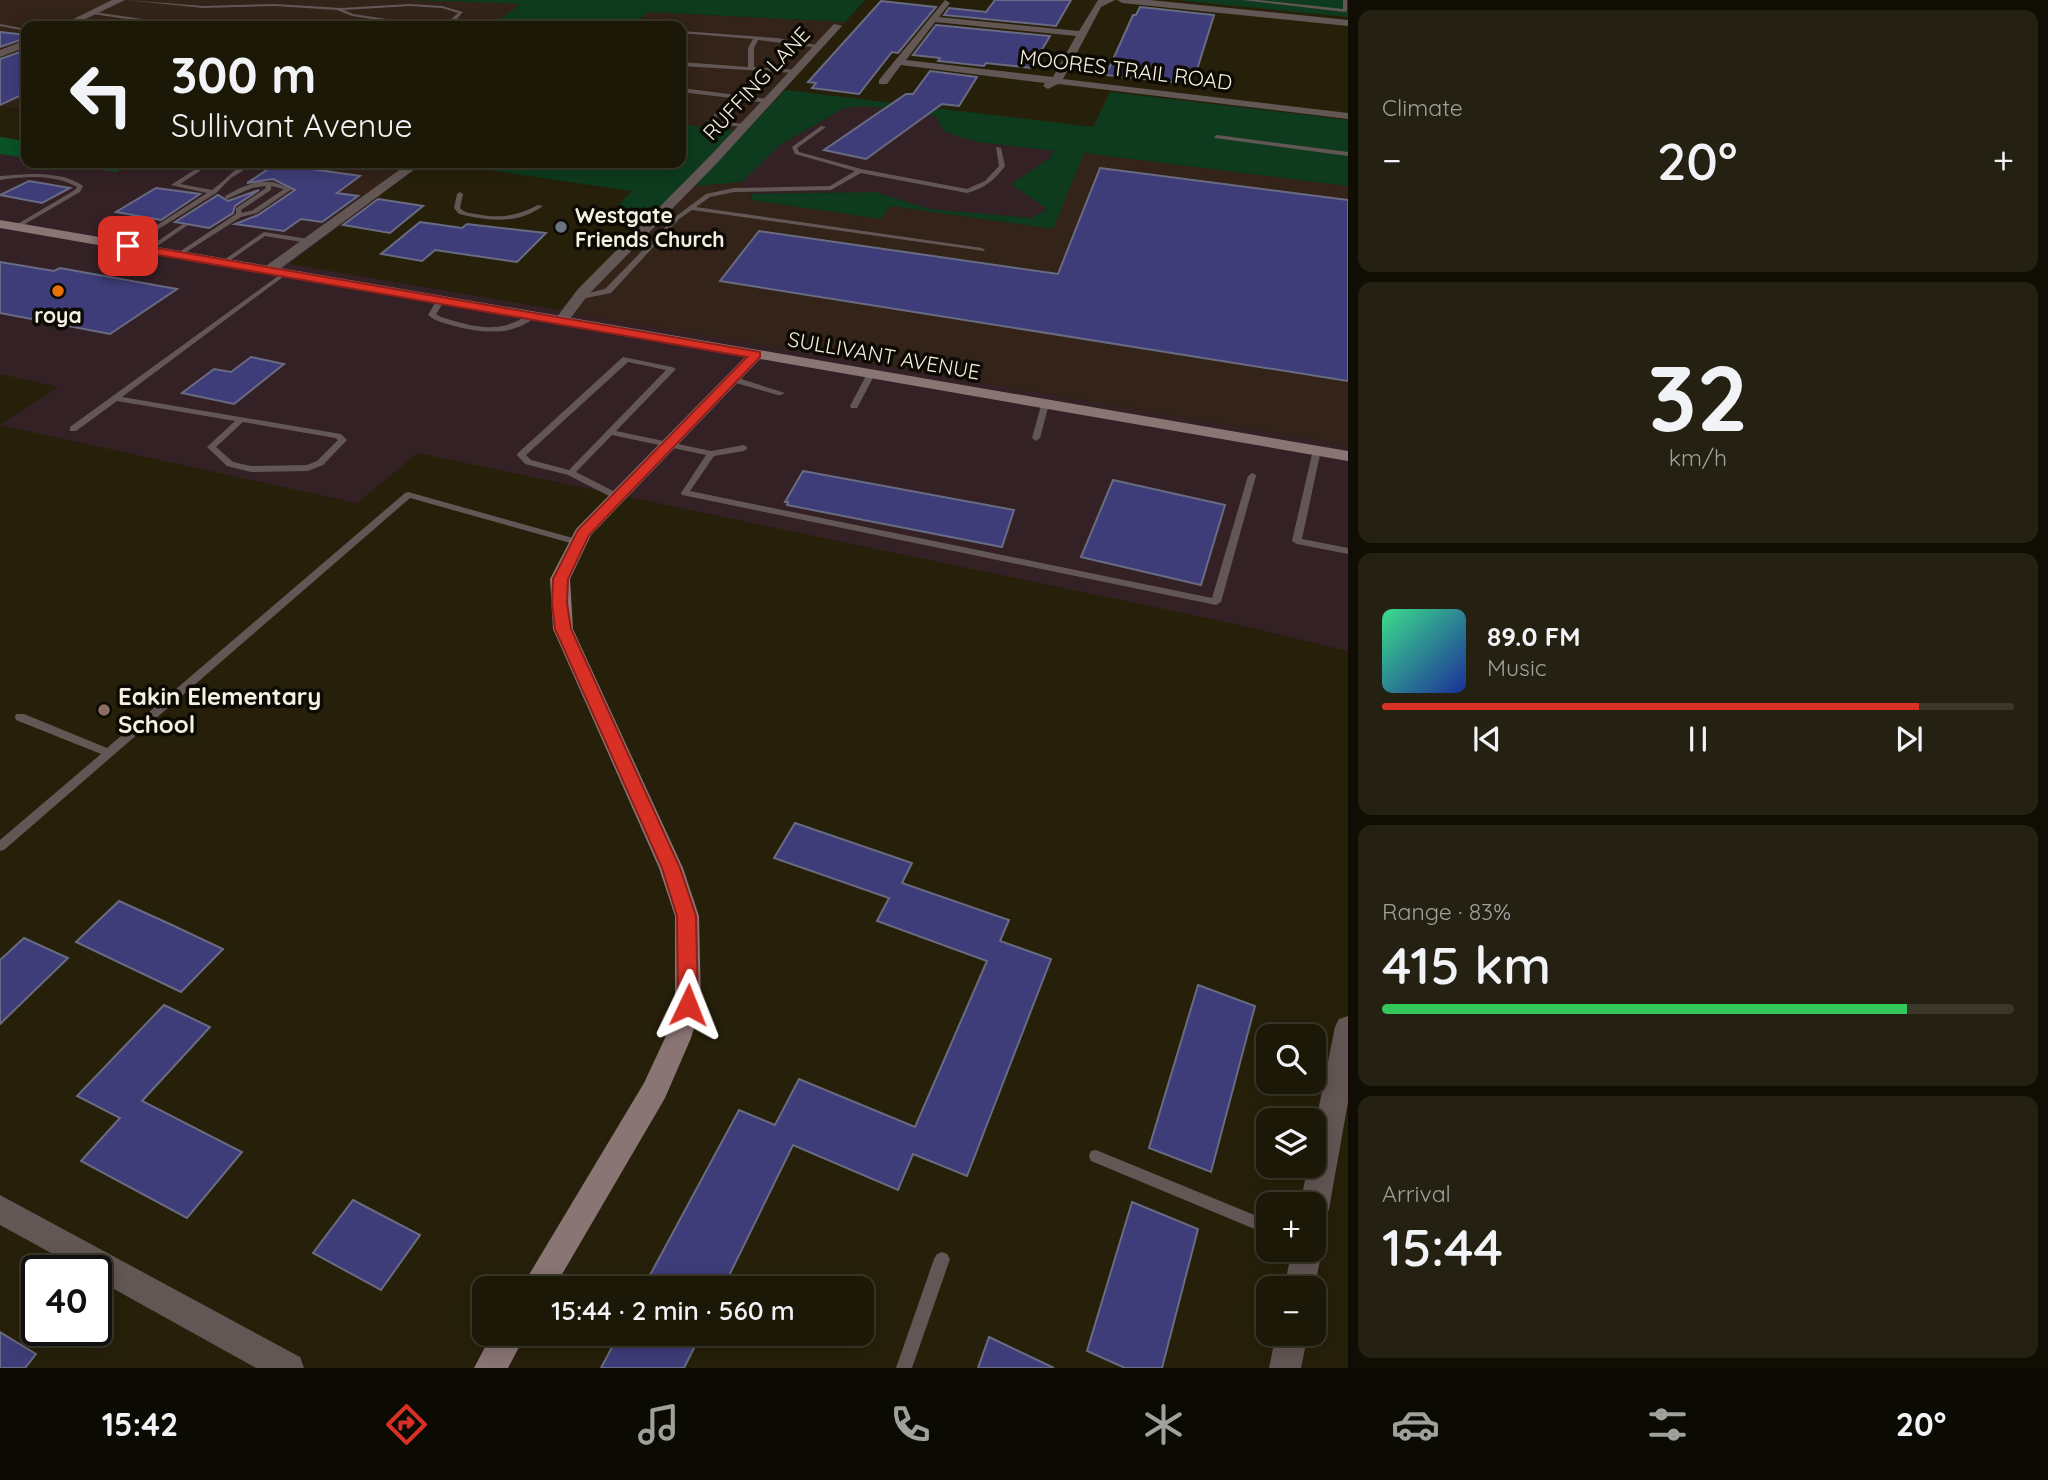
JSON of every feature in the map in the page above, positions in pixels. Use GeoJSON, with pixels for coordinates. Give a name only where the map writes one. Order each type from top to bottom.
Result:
{"type":"FeatureCollection","features":[{"type":"Feature","properties":{"kind":"main road","name":"SULLIVANT AVENUE"},"geometry":{"type":"LineString","coordinates":[[0,225],[1348,456]]}},
{"type":"Feature","properties":{"kind":"main road"},"geometry":{"type":"LineString","coordinates":[[544,1276],[655,1090],[678,1038],[688,1005],[687,916],[671,868],[563,629],[559,603],[560,579],[577,542],[756,355]]}},
{"type":"Feature","properties":{"kind":"main road"},"geometry":{"type":"LineString","coordinates":[[490,1368],[503,1346]]}},
{"type":"Feature","properties":{"kind":"street"},"geometry":{"type":"LineString","coordinates":[[76,21],[120,0]]}},
{"type":"Feature","properties":{"kind":"street"},"geometry":{"type":"LineString","coordinates":[[1044,89],[1057,79],[1097,6],[1102,1],[1110,0]]}},
{"type":"Feature","properties":{"kind":"street"},"geometry":{"type":"LineString","coordinates":[[1122,0],[1346,22],[1346,7]]}},
{"type":"Feature","properties":{"kind":"street"},"geometry":{"type":"LineString","coordinates":[[883,82],[945,3]]}},
{"type":"Feature","properties":{"kind":"street"},"geometry":{"type":"LineString","coordinates":[[933,19],[1082,34]]}},
{"type":"Feature","properties":{"kind":"street","name":"RUFFING LANE"},"geometry":{"type":"LineString","coordinates":[[561,321],[579,298],[837,26]]}},
{"type":"Feature","properties":{"kind":"street"},"geometry":{"type":"LineString","coordinates":[[0,54],[21,45]]}},
{"type":"Feature","properties":{"kind":"street","name":"MOORES TRAIL ROAD"},"geometry":{"type":"LineString","coordinates":[[899,62],[1348,116]]}},
{"type":"Feature","properties":{"kind":"street"},"geometry":{"type":"LineString","coordinates":[[268,271],[410,168]]}},
{"type":"Feature","properties":{"kind":"street"},"geometry":{"type":"LineString","coordinates":[[1317,1192],[1348,1027]]}},
{"type":"Feature","properties":{"kind":"street"},"geometry":{"type":"LineString","coordinates":[[0,1209],[288,1368]]}},
{"type":"Feature","properties":{"kind":"street"},"geometry":{"type":"LineString","coordinates":[[1285,1368],[1290,1346]]}},
{"type":"Feature","properties":{"kind":"lane"},"geometry":{"type":"LineString","coordinates":[[129,0],[203,7],[442,7],[461,12],[453,21]]}},
{"type":"Feature","properties":{"kind":"lane"},"geometry":{"type":"LineString","coordinates":[[275,5],[296,0]]}},
{"type":"Feature","properties":{"kind":"lane"},"geometry":{"type":"LineString","coordinates":[[1245,0],[1346,7]]}},
{"type":"Feature","properties":{"kind":"lane"},"geometry":{"type":"LineString","coordinates":[[333,8],[352,15],[394,21]]}},
{"type":"Feature","properties":{"kind":"lane"},"geometry":{"type":"LineString","coordinates":[[94,13],[149,21]]}},
{"type":"Feature","properties":{"kind":"lane"},"geometry":{"type":"LineString","coordinates":[[0,24],[21,29]]}},
{"type":"Feature","properties":{"kind":"lane"},"geometry":{"type":"LineString","coordinates":[[686,32],[819,46]]}},
{"type":"Feature","properties":{"kind":"lane"},"geometry":{"type":"LineString","coordinates":[[751,67],[751,48],[756,38]]}},
{"type":"Feature","properties":{"kind":"lane"},"geometry":{"type":"LineString","coordinates":[[686,64],[795,71]]}},
{"type":"Feature","properties":{"kind":"lane"},"geometry":{"type":"LineString","coordinates":[[686,91],[767,101]]}},
{"type":"Feature","properties":{"kind":"lane"},"geometry":{"type":"LineString","coordinates":[[735,97],[710,122],[744,126]]}},
{"type":"Feature","properties":{"kind":"lane"},"geometry":{"type":"LineString","coordinates":[[823,127],[798,144],[794,148],[797,153],[860,171],[967,191],[975,190],[998,172],[1002,166],[998,148]]}},
{"type":"Feature","properties":{"kind":"lane"},"geometry":{"type":"LineString","coordinates":[[1217,137],[1348,154]]}},
{"type":"Feature","properties":{"kind":"lane"},"geometry":{"type":"LineString","coordinates":[[201,168],[174,185],[214,191]]}},
{"type":"Feature","properties":{"kind":"lane"},"geometry":{"type":"LineString","coordinates":[[128,246],[214,191],[244,168]]}},
{"type":"Feature","properties":{"kind":"lane"},"geometry":{"type":"LineString","coordinates":[[579,298],[608,290],[677,218],[708,195],[720,192],[831,188],[860,171]]}},
{"type":"Feature","properties":{"kind":"lane"},"geometry":{"type":"LineString","coordinates":[[0,178],[22,175],[68,180],[79,186],[78,191],[16,227]]}},
{"type":"Feature","properties":{"kind":"lane"},"geometry":{"type":"LineString","coordinates":[[239,215],[238,209],[269,189],[267,184]]}},
{"type":"Feature","properties":{"kind":"lane"},"geometry":{"type":"LineString","coordinates":[[178,255],[239,215],[256,212],[289,189],[267,184],[243,187],[227,197]]}},
{"type":"Feature","properties":{"kind":"lane"},"geometry":{"type":"LineString","coordinates":[[460,194],[457,208],[461,213],[482,217],[513,219],[523,217],[540,206]]}},
{"type":"Feature","properties":{"kind":"lane"},"geometry":{"type":"LineString","coordinates":[[691,208],[982,250]]}},
{"type":"Feature","properties":{"kind":"lane"},"geometry":{"type":"LineString","coordinates":[[149,250],[185,225]]}},
{"type":"Feature","properties":{"kind":"lane"},"geometry":{"type":"LineString","coordinates":[[223,263],[264,234],[308,241]]}},
{"type":"Feature","properties":{"kind":"lane"},"geometry":{"type":"LineString","coordinates":[[73,429],[285,274]]}},
{"type":"Feature","properties":{"kind":"lane"},"geometry":{"type":"LineString","coordinates":[[441,300],[432,314],[438,319],[487,329],[511,329],[531,316]]}},
{"type":"Feature","properties":{"kind":"lane"},"geometry":{"type":"LineString","coordinates":[[571,472],[672,369],[626,359],[521,455],[528,462],[571,472],[618,498]]}},
{"type":"Feature","properties":{"kind":"lane"},"geometry":{"type":"LineString","coordinates":[[854,406],[871,374]]}},
{"type":"Feature","properties":{"kind":"lane"},"geometry":{"type":"LineString","coordinates":[[732,379],[781,393]]}},
{"type":"Feature","properties":{"kind":"lane"},"geometry":{"type":"LineString","coordinates":[[115,398],[242,419],[338,436],[344,440],[320,463],[308,468],[251,469],[230,464],[211,447],[242,419]]}},
{"type":"Feature","properties":{"kind":"lane"},"geometry":{"type":"LineString","coordinates":[[1035,438],[1045,404]]}},
{"type":"Feature","properties":{"kind":"lane"},"geometry":{"type":"LineString","coordinates":[[610,432],[711,454],[744,448]]}},
{"type":"Feature","properties":{"kind":"lane"},"geometry":{"type":"LineString","coordinates":[[1317,450],[1297,541],[1348,551]]}},
{"type":"Feature","properties":{"kind":"lane"},"geometry":{"type":"LineString","coordinates":[[711,454],[685,493],[1216,602],[1252,476]]}},
{"type":"Feature","properties":{"kind":"lane"},"geometry":{"type":"LineString","coordinates":[[0,847],[408,495],[577,542]]}},
{"type":"Feature","properties":{"kind":"lane"},"geometry":{"type":"LineString","coordinates":[[20,717],[109,752]]}},
{"type":"Feature","properties":{"kind":"lane"},"geometry":{"type":"LineString","coordinates":[[1096,1156],[1256,1223]]}},
{"type":"Feature","properties":{"kind":"lane"},"geometry":{"type":"LineString","coordinates":[[904,1368],[943,1259]]}},
{"type":"Feature","properties":{"kind":"shaded area"},"geometry":{"type":"Polygon","coordinates":[[[0,0],[414,0],[522,4],[497,21],[21,21],[21,109],[0,106],[0,0]]]}},
{"type":"Feature","properties":{"kind":"shaded area"},"geometry":{"type":"Polygon","coordinates":[[[648,12],[845,22],[746,132],[686,125],[686,21],[636,21],[648,12]]]}},
{"type":"Feature","properties":{"kind":"shaded area"},"geometry":{"type":"Polygon","coordinates":[[[863,106],[908,110],[936,117],[977,142],[1055,151],[1050,158],[1012,184],[1048,208],[1033,218],[930,209],[875,192],[751,194],[742,182],[780,145],[844,108],[863,106]]]}},
{"type":"Feature","properties":{"kind":"shaded area"},"geometry":{"type":"Polygon","coordinates":[[[1084,153],[1348,186],[1348,445],[559,311],[683,184],[694,186],[742,182],[753,200],[881,219],[890,206],[1052,229],[1084,153]]]}},
{"type":"Feature","properties":{"kind":"shaded area"},"geometry":{"type":"Polygon","coordinates":[[[0,154],[21,157],[21,168],[90,168],[116,172],[123,168],[267,168],[252,178],[378,197],[289,264],[1348,445],[1348,651],[1236,624],[418,453],[357,503],[0,425],[58,387],[0,374],[0,154]]]}},
{"type":"Feature","properties":{"kind":"shaded area"},"geometry":{"type":"Polygon","coordinates":[[[267,168],[417,168],[378,197],[251,178],[267,168]]]}},
{"type":"Feature","properties":{"kind":"green space"},"geometry":{"type":"Polygon","coordinates":[[[414,0],[865,0],[845,22],[649,12],[636,21],[497,21],[521,4],[414,0]]]}},
{"type":"Feature","properties":{"kind":"green space"},"geometry":{"type":"Polygon","coordinates":[[[1177,0],[1348,0],[1348,17],[1177,0]]]}},
{"type":"Feature","properties":{"kind":"green space"},"geometry":{"type":"Polygon","coordinates":[[[785,90],[1093,127],[1110,92],[1348,120],[1348,186],[1084,153],[1053,229],[890,206],[881,219],[752,200],[751,194],[875,192],[930,209],[1032,218],[1047,209],[1011,184],[1050,158],[1054,151],[977,142],[945,132],[936,117],[908,110],[863,106],[844,108],[780,145],[742,182],[694,186],[785,90]]]}},
{"type":"Feature","properties":{"kind":"green space"},"geometry":{"type":"Polygon","coordinates":[[[686,125],[733,130],[709,162],[653,212],[617,207],[632,191],[474,168],[686,168],[686,125]]]}},
{"type":"Feature","properties":{"kind":"green space"},"geometry":{"type":"Polygon","coordinates":[[[0,137],[21,140],[21,157],[0,154],[0,137]]]}},
{"type":"Feature","properties":{"kind":"green space"},"geometry":{"type":"Polygon","coordinates":[[[90,168],[123,168],[116,172],[90,168]]]}},
{"type":"Feature","properties":{"kind":"building"},"geometry":{"type":"Polygon","coordinates":[[[995,0],[1071,0],[1056,26],[944,15],[949,8],[986,12],[995,0]]]}},
{"type":"Feature","properties":{"kind":"building"},"geometry":{"type":"Polygon","coordinates":[[[881,1],[936,7],[898,53],[892,52],[859,94],[812,88],[816,83],[808,82],[881,1]]]}},
{"type":"Feature","properties":{"kind":"building"},"geometry":{"type":"Polygon","coordinates":[[[1140,7],[1214,15],[1196,73],[1182,71],[1179,83],[1106,75],[1133,15],[1136,15],[1140,7]]]}},
{"type":"Feature","properties":{"kind":"building"},"geometry":{"type":"Polygon","coordinates":[[[936,25],[1050,36],[1031,68],[938,61],[940,58],[913,55],[936,25]]]}},
{"type":"Feature","properties":{"kind":"building"},"geometry":{"type":"Polygon","coordinates":[[[0,32],[21,34],[21,40],[0,47],[0,32]]]}},
{"type":"Feature","properties":{"kind":"building"},"geometry":{"type":"Polygon","coordinates":[[[21,52],[21,95],[0,105],[0,59],[21,52]]]}},
{"type":"Feature","properties":{"kind":"building"},"geometry":{"type":"Polygon","coordinates":[[[930,71],[977,77],[959,106],[942,104],[866,159],[824,150],[906,94],[913,94],[930,71]]]}},
{"type":"Feature","properties":{"kind":"building"},"geometry":{"type":"Polygon","coordinates":[[[270,168],[304,168],[360,176],[337,193],[358,196],[322,222],[301,219],[284,231],[235,224],[258,215],[295,190],[273,179],[247,183],[270,168]]]}},
{"type":"Feature","properties":{"kind":"building"},"geometry":{"type":"Polygon","coordinates":[[[1100,168],[1348,200],[1348,381],[720,281],[759,231],[1058,274],[1100,168]]]}},
{"type":"Feature","properties":{"kind":"building"},"geometry":{"type":"Polygon","coordinates":[[[29,181],[70,188],[42,203],[0,195],[29,181]]]}},
{"type":"Feature","properties":{"kind":"building"},"geometry":{"type":"Polygon","coordinates":[[[156,188],[200,194],[161,220],[116,212],[156,188]]]}},
{"type":"Feature","properties":{"kind":"building"},"geometry":{"type":"Polygon","coordinates":[[[259,190],[235,206],[233,213],[209,228],[175,222],[218,195],[228,201],[259,190]]]}},
{"type":"Feature","properties":{"kind":"building"},"geometry":{"type":"Polygon","coordinates":[[[378,199],[423,206],[390,233],[343,225],[378,199]]]}},
{"type":"Feature","properties":{"kind":"building"},"geometry":{"type":"Polygon","coordinates":[[[420,222],[462,228],[467,224],[546,233],[517,262],[435,250],[422,261],[381,254],[420,222]]]}},
{"type":"Feature","properties":{"kind":"building"},"geometry":{"type":"Polygon","coordinates":[[[0,262],[54,271],[60,268],[177,289],[110,334],[0,313],[0,262]]]}},
{"type":"Feature","properties":{"kind":"building"},"geometry":{"type":"Polygon","coordinates":[[[251,357],[284,364],[234,404],[182,393],[214,369],[231,372],[251,357]]]}},
{"type":"Feature","properties":{"kind":"building"},"geometry":{"type":"Polygon","coordinates":[[[803,471],[1014,510],[1002,547],[787,505],[788,502],[785,502],[803,471]]]}},
{"type":"Feature","properties":{"kind":"building"},"geometry":{"type":"Polygon","coordinates":[[[1113,480],[1225,505],[1201,585],[1081,557],[1113,480]]]}},
{"type":"Feature","properties":{"kind":"building"},"geometry":{"type":"Polygon","coordinates":[[[795,823],[912,863],[902,883],[1009,920],[1000,941],[1051,959],[967,1176],[913,1154],[898,1190],[793,1145],[729,1276],[649,1276],[739,1110],[775,1125],[799,1079],[915,1127],[987,961],[877,921],[889,898],[774,858],[795,823]]]}},
{"type":"Feature","properties":{"kind":"building"},"geometry":{"type":"Polygon","coordinates":[[[119,901],[223,949],[181,992],[76,942],[119,901]]]}},
{"type":"Feature","properties":{"kind":"building"},"geometry":{"type":"Polygon","coordinates":[[[24,938],[68,958],[0,1024],[0,960],[24,938]]]}},
{"type":"Feature","properties":{"kind":"building"},"geometry":{"type":"Polygon","coordinates":[[[1198,985],[1255,1006],[1211,1172],[1149,1148],[1198,985]]]}},
{"type":"Feature","properties":{"kind":"building"},"geometry":{"type":"Polygon","coordinates":[[[164,1005],[210,1027],[142,1101],[242,1152],[187,1218],[81,1161],[120,1118],[77,1096],[164,1005]]]}},
{"type":"Feature","properties":{"kind":"building"},"geometry":{"type":"Polygon","coordinates":[[[353,1200],[420,1235],[381,1290],[313,1253],[353,1200]]]}},
{"type":"Feature","properties":{"kind":"building"},"geometry":{"type":"Polygon","coordinates":[[[1132,1202],[1198,1229],[1162,1368],[1125,1368],[1087,1351],[1132,1202]]]}},
{"type":"Feature","properties":{"kind":"building"},"geometry":{"type":"Polygon","coordinates":[[[0,1332],[36,1354],[25,1368],[0,1368],[0,1332]]]}},
{"type":"Feature","properties":{"kind":"building"},"geometry":{"type":"Polygon","coordinates":[[[989,1337],[1054,1368],[978,1368],[989,1337]]]}},
{"type":"Feature","properties":{"kind":"building"},"geometry":{"type":"Polygon","coordinates":[[[613,1346],[695,1346],[684,1368],[601,1368],[613,1346]]]}},
{"type":"Feature","properties":{"kind":"place","name":"Westgate Friends Church"},"geometry":{"type":"Point","coordinates":[561,227]}},
{"type":"Feature","properties":{"kind":"place","name":"roya"},"geometry":{"type":"Point","coordinates":[58,291]}},
{"type":"Feature","properties":{"kind":"place","name":"Eakin Elementary School"},"geometry":{"type":"Point","coordinates":[104,710]}},
{"type":"Feature","properties":{"kind":"route"},"geometry":{"type":"LineString","coordinates":[[128,246],[756,355],[583,533],[560,579],[559,603],[563,629],[671,868],[687,916],[688,1005]]}}]}
